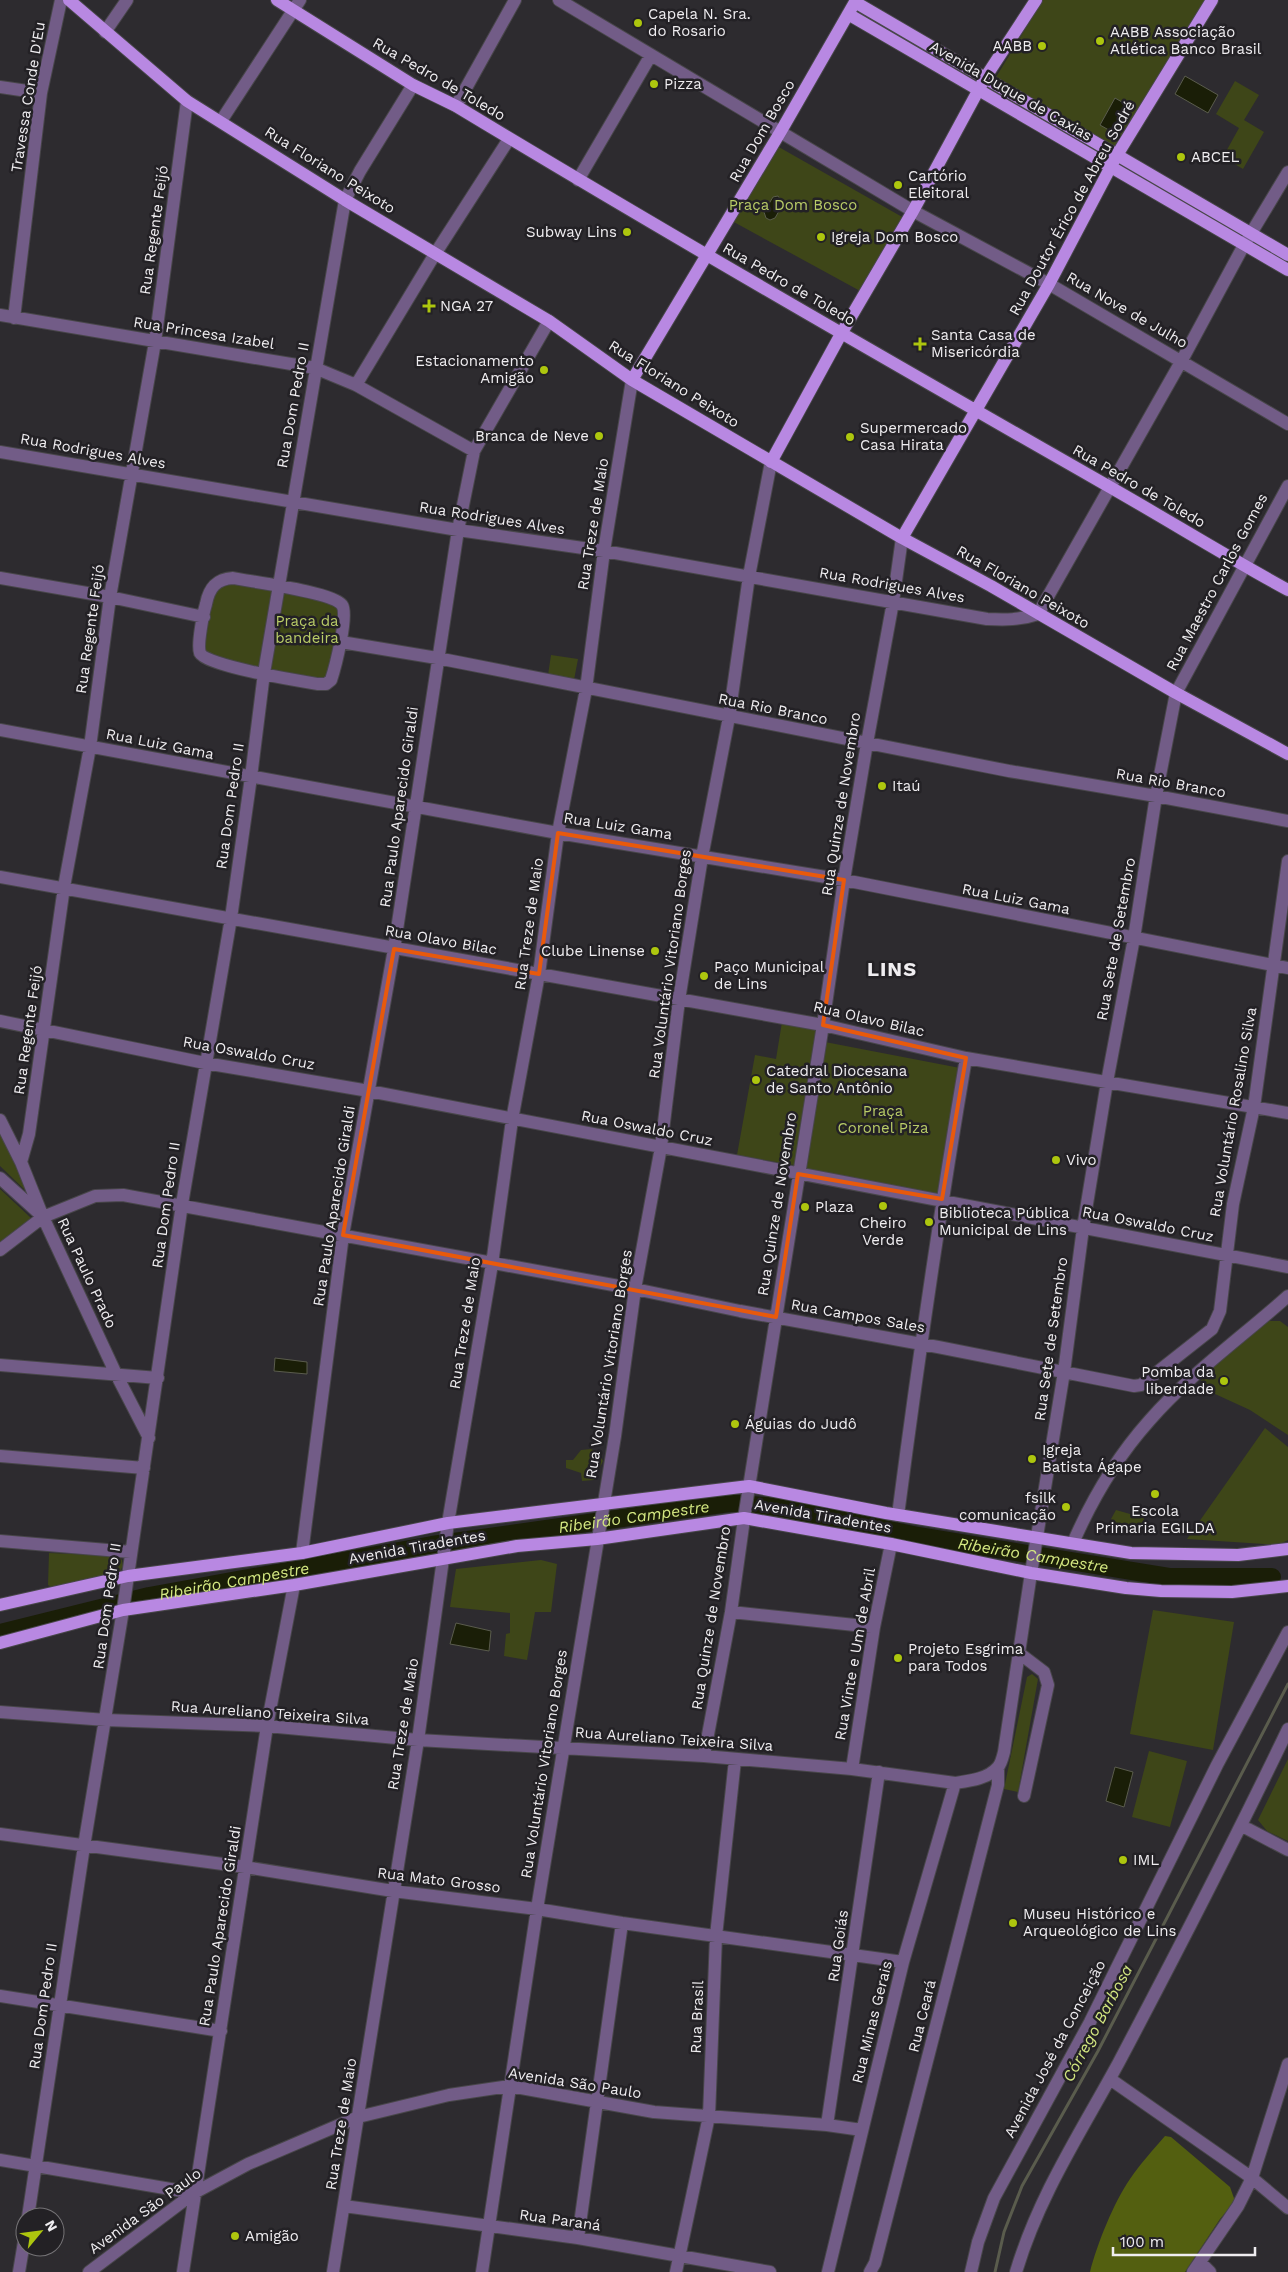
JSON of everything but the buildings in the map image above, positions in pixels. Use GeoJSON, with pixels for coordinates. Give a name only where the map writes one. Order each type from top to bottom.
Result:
{"type":"FeatureCollection","features":[{"type":"Feature","properties":{"kind":"main road","name":"Rua Floriano Peixoto"},"geometry":{"type":"LineString","coordinates":[[69,0],[187,101],[346,200],[548,321],[632,380],[902,538],[991,586],[1176,693],[1288,754]]}},
{"type":"Feature","properties":{"kind":"main road","name":"Rua Pedro de Toledo"},"geometry":{"type":"LineString","coordinates":[[277,0],[297,5],[413,84],[456,106],[578,180],[841,334],[1110,487],[1243,566],[1288,590]]}},
{"type":"Feature","properties":{"kind":"main road"},"geometry":{"type":"LineString","coordinates":[[771,462],[841,334],[913,210],[984,78],[1036,0]]}},
{"type":"Feature","properties":{"kind":"main road","name":"Rua Doutor Érico de Abreu Sodré"},"geometry":{"type":"LineString","coordinates":[[902,538],[1049,284],[1117,155],[1212,0]]}},
{"type":"Feature","properties":{"kind":"main road","name":"Avenida Duque de Caxias"},"geometry":{"type":"LineString","coordinates":[[856,1],[984,78],[1288,255]]}},
{"type":"Feature","properties":{"kind":"main road","name":"Rua Dom Bosco"},"geometry":{"type":"LineString","coordinates":[[632,380],[708,255],[856,1]]}},
{"type":"Feature","properties":{"kind":"main road","name":"Avenida Duque de Caxias"},"geometry":{"type":"LineString","coordinates":[[848,14],[1288,270]]}},
{"type":"Feature","properties":{"kind":"main road","name":"Avenida Tiradentes"},"geometry":{"type":"LineString","coordinates":[[0,1606],[127,1581],[448,1527],[603,1510],[749,1489],[1036,1541],[1073,1543],[1131,1553],[1238,1555],[1288,1549]]}},
{"type":"Feature","properties":{"kind":"main road","name":"Avenida Tiradentes"},"geometry":{"type":"LineString","coordinates":[[0,1644],[123,1607],[294,1585],[444,1555],[744,1515],[1126,1588],[1161,1591],[1232,1592],[1288,1586]]}},
{"type":"Feature","properties":{"kind":"street","name":"Travessa Conde D'Eu"},"geometry":{"type":"LineString","coordinates":[[14,318],[41,93],[60,0]]}},
{"type":"Feature","properties":{"kind":"street"},"geometry":{"type":"LineString","coordinates":[[105,32],[127,0]]}},
{"type":"Feature","properties":{"kind":"street"},"geometry":{"type":"LineString","coordinates":[[456,106],[515,0]]}},
{"type":"Feature","properties":{"kind":"street","name":"Rua Nove de Julho"},"geometry":{"type":"LineString","coordinates":[[559,0],[913,210],[1049,284],[1182,360],[1288,424]]}},
{"type":"Feature","properties":{"kind":"street"},"geometry":{"type":"LineString","coordinates":[[221,121],[297,5]]}},
{"type":"Feature","properties":{"kind":"street"},"geometry":{"type":"LineString","coordinates":[[578,180],[651,55]]}},
{"type":"Feature","properties":{"kind":"street","name":"Rua Dom Pedro II"},"geometry":{"type":"LineString","coordinates":[[30,2207],[84,1846],[106,1720],[149,1438],[182,1204],[231,918],[264,673],[315,368],[346,200],[360,171],[413,84]]}},
{"type":"Feature","properties":{"kind":"street"},"geometry":{"type":"LineString","coordinates":[[0,87],[41,93]]}},
{"type":"Feature","properties":{"kind":"street","name":"Rua Regente Feijó"},"geometry":{"type":"LineString","coordinates":[[21,1162],[29,1134],[64,887],[90,748],[110,597],[155,342],[187,101]]}},
{"type":"Feature","properties":{"kind":"street"},"geometry":{"type":"LineString","coordinates":[[356,385],[509,139]]}},
{"type":"Feature","properties":{"kind":"street"},"geometry":{"type":"LineString","coordinates":[[1038,614],[1182,360],[1244,245],[1288,172]]}},
{"type":"Feature","properties":{"kind":"street","name":"Rua Princesa Izabel"},"geometry":{"type":"LineString","coordinates":[[0,315],[315,368],[356,385],[474,451]]}},
{"type":"Feature","properties":{"kind":"street","name":"Rua Paulo Aparecido Giraldi"},"geometry":{"type":"LineString","coordinates":[[302,1553],[343,1235],[394,949],[458,530],[474,451],[548,321]]}},
{"type":"Feature","properties":{"kind":"street","name":"Rua Treze de Maio"},"geometry":{"type":"LineString","coordinates":[[333,2272],[418,1740],[448,1527],[492,1264],[512,1120],[539,974],[558,832],[586,689],[604,551],[632,380]]}},
{"type":"Feature","properties":{"kind":"street","name":"Rua Rodrigues Alves"},"geometry":{"type":"LineString","coordinates":[[0,452],[458,530],[604,551],[987,619],[1010,620],[1038,614]]}},
{"type":"Feature","properties":{"kind":"street","name":"Rua Voluntário Vitoriano Borges"},"geometry":{"type":"LineString","coordinates":[[482,2272],[537,1909],[603,1510],[635,1289],[661,1147],[679,1000],[702,857],[728,717],[749,576],[771,462]]}},
{"type":"Feature","properties":{"kind":"street","name":"Rua Maestro Carlos Gomes"},"geometry":{"type":"LineString","coordinates":[[1176,693],[1243,566],[1288,486]]}},
{"type":"Feature","properties":{"kind":"street","name":"Rua Quinze de Novembro"},"geometry":{"type":"LineString","coordinates":[[704,1756],[731,1612],[744,1515],[823,1025],[844,880],[866,743],[894,602],[902,538]]}},
{"type":"Feature","properties":{"kind":"street"},"geometry":{"type":"LineString","coordinates":[[0,578],[110,597],[204,617]]}},
{"type":"Feature","properties":{"kind":"street"},"geometry":{"type":"LineString","coordinates":[[224,578],[233,578],[278,587],[326,596],[341,604],[344,610],[341,642],[331,680],[326,684],[318,684],[210,661],[203,658],[200,652],[207,598],[212,586],[224,578]]}},
{"type":"Feature","properties":{"kind":"street","name":"Rua Rio Branco"},"geometry":{"type":"LineString","coordinates":[[341,642],[437,658],[586,689],[1009,771],[1288,821]]}},
{"type":"Feature","properties":{"kind":"street","name":"Rua Sete de Setembro"},"geometry":{"type":"LineString","coordinates":[[998,1767],[1004,1752],[1031,1570],[1064,1372],[1083,1228],[1107,1082],[1134,938],[1156,796],[1176,693]]}},
{"type":"Feature","properties":{"kind":"street","name":"Rua Luiz Gama"},"geometry":{"type":"LineString","coordinates":[[0,730],[251,778],[844,880],[1288,968]]}},
{"type":"Feature","properties":{"kind":"street","name":"Rua Voluntário Rosalino Silva"},"geometry":{"type":"LineString","coordinates":[[1134,1386],[1146,1382],[1212,1329],[1220,1312],[1232,1204],[1254,1107],[1288,861]]}},
{"type":"Feature","properties":{"kind":"street","name":"Rua Olavo Bilac"},"geometry":{"type":"LineString","coordinates":[[0,877],[823,1025],[966,1058],[1288,1113]]}},
{"type":"Feature","properties":{"kind":"street","name":"Rua Oswaldo Cruz"},"geometry":{"type":"LineString","coordinates":[[0,1021],[205,1063],[369,1091],[512,1120],[1288,1267]]}},
{"type":"Feature","properties":{"kind":"street"},"geometry":{"type":"LineString","coordinates":[[898,1515],[920,1344],[966,1058]]}},
{"type":"Feature","properties":{"kind":"street","name":"Rua Paulo Prado"},"geometry":{"type":"LineString","coordinates":[[0,1120],[21,1162],[42,1217],[116,1374],[149,1438]]}},
{"type":"Feature","properties":{"kind":"street"},"geometry":{"type":"LineString","coordinates":[[0,1178],[42,1217]]}},
{"type":"Feature","properties":{"kind":"street","name":"Rua Campos Sales"},"geometry":{"type":"LineString","coordinates":[[0,1250],[42,1217],[95,1196],[123,1195],[182,1204],[492,1264],[635,1289],[1134,1386]]}},
{"type":"Feature","properties":{"kind":"street"},"geometry":{"type":"LineString","coordinates":[[1073,1543],[1107,1476],[1150,1420],[1209,1363],[1288,1296]]}},
{"type":"Feature","properties":{"kind":"street"},"geometry":{"type":"LineString","coordinates":[[0,1365],[158,1378]]}},
{"type":"Feature","properties":{"kind":"street"},"geometry":{"type":"LineString","coordinates":[[0,1456],[144,1468]]}},
{"type":"Feature","properties":{"kind":"street"},"geometry":{"type":"LineString","coordinates":[[0,1541],[131,1552]]}},
{"type":"Feature","properties":{"kind":"street","name":"Rua Vinte e Um de Abril"},"geometry":{"type":"LineString","coordinates":[[852,1769],[874,1627],[890,1544]]}},
{"type":"Feature","properties":{"kind":"street","name":"Rua Paulo Aparecido Giraldi"},"geometry":{"type":"LineString","coordinates":[[183,2272],[267,1726],[294,1585]]}},
{"type":"Feature","properties":{"kind":"street"},"geometry":{"type":"LineString","coordinates":[[731,1612],[874,1627]]}},
{"type":"Feature","properties":{"kind":"street","name":"Avenida José da Conceição"},"geometry":{"type":"LineString","coordinates":[[971,2272],[978,2242],[994,2198],[1090,2022],[1217,1765],[1288,1632]]}},
{"type":"Feature","properties":{"kind":"street"},"geometry":{"type":"LineString","coordinates":[[1019,1653],[1044,1672],[1048,1685],[1024,1796]]}},
{"type":"Feature","properties":{"kind":"street","name":"Rua Aureliano Teixeira Silva"},"geometry":{"type":"LineString","coordinates":[[0,1712],[106,1720],[267,1726],[418,1740],[704,1756],[852,1769],[955,1783]]}},
{"type":"Feature","properties":{"kind":"street"},"geometry":{"type":"LineString","coordinates":[[1016,2272],[1043,2199],[1110,2079],[1202,1906],[1288,1729]]}},
{"type":"Feature","properties":{"kind":"street","name":"Rua Brasil"},"geometry":{"type":"LineString","coordinates":[[676,2272],[709,2116],[716,1936],[735,1760]]}},
{"type":"Feature","properties":{"kind":"street"},"geometry":{"type":"LineString","coordinates":[[955,1783],[971,1781],[985,1776],[998,1767]]}},
{"type":"Feature","properties":{"kind":"street","name":"Rua Ceará"},"geometry":{"type":"LineString","coordinates":[[870,2272],[875,2264],[995,1795],[998,1767]]}},
{"type":"Feature","properties":{"kind":"street","name":"Rua Goiás"},"geometry":{"type":"LineString","coordinates":[[828,2125],[879,1772]]}},
{"type":"Feature","properties":{"kind":"street","name":"Rua Minas Gerais"},"geometry":{"type":"LineString","coordinates":[[828,2272],[903,1962],[955,1783]]}},
{"type":"Feature","properties":{"kind":"street"},"geometry":{"type":"LineString","coordinates":[[1248,1829],[1288,1850]]}},
{"type":"Feature","properties":{"kind":"street","name":"Rua Mato Grosso"},"geometry":{"type":"LineString","coordinates":[[0,1834],[246,1867],[393,1891],[537,1909],[622,1923],[903,1962]]}},
{"type":"Feature","properties":{"kind":"street"},"geometry":{"type":"LineString","coordinates":[[578,2238],[622,1923]]}},
{"type":"Feature","properties":{"kind":"street"},"geometry":{"type":"LineString","coordinates":[[0,1996],[221,2031]]}},
{"type":"Feature","properties":{"kind":"street"},"geometry":{"type":"LineString","coordinates":[[1210,2272],[1196,2267],[1238,2206],[1252,2178],[1288,2064]]}},
{"type":"Feature","properties":{"kind":"street"},"geometry":{"type":"LineString","coordinates":[[1110,2079],[1282,2197],[1288,2208]]}},
{"type":"Feature","properties":{"kind":"street","name":"Avenida São Paulo"},"geometry":{"type":"LineString","coordinates":[[89,2272],[194,2193],[248,2164],[358,2117],[449,2094],[510,2086],[654,2112],[828,2125],[862,2130]]}},
{"type":"Feature","properties":{"kind":"street"},"geometry":{"type":"LineString","coordinates":[[0,2160],[194,2193]]}},
{"type":"Feature","properties":{"kind":"street","name":"Rua Paraná"},"geometry":{"type":"LineString","coordinates":[[344,2206],[578,2238],[770,2272]]}},
{"type":"Feature","properties":{"kind":"street"},"geometry":{"type":"LineString","coordinates":[[19,2272],[22,2257]]}},
{"type":"Feature","properties":{"kind":"highlighted area"},"geometry":{"type":"Polygon","coordinates":[[[558,833],[844,880],[823,1025],[966,1058],[942,1199],[798,1174],[776,1317],[343,1235],[394,949],[539,974],[558,833]]]}},
{"type":"Feature","properties":{"kind":"green space","name":"AABB Associação Atlética Banco Brasil"},"geometry":{"type":"Polygon","coordinates":[[[1043,0],[1207,0],[1116,153],[993,82],[1043,0]]]}},
{"type":"Feature","properties":{"kind":"green space"},"geometry":{"type":"Polygon","coordinates":[[[1235,81],[1259,95],[1244,120],[1264,132],[1243,169],[1223,157],[1239,128],[1216,114],[1235,81]]]}},
{"type":"Feature","properties":{"kind":"green space","name":"Praça Dom Bosco"},"geometry":{"type":"Polygon","coordinates":[[[777,146],[904,218],[862,292],[732,221],[777,146]]]}},
{"type":"Feature","properties":{"kind":"green space","name":"Praça da bandeira"},"geometry":{"type":"Polygon","coordinates":[[[219,582],[276,588],[263,671],[211,661],[200,643],[205,618],[219,582]]]}},
{"type":"Feature","properties":{"kind":"green space","name":"Praça da bandeira"},"geometry":{"type":"Polygon","coordinates":[[[279,589],[341,604],[330,680],[265,672],[279,589]]]}},
{"type":"Feature","properties":{"kind":"green space"},"geometry":{"type":"Polygon","coordinates":[[[551,655],[578,659],[574,680],[548,675],[551,655]]]}},
{"type":"Feature","properties":{"kind":"green space"},"geometry":{"type":"Polygon","coordinates":[[[782,1022],[821,1030],[794,1165],[737,1155],[755,1055],[776,1059],[782,1022]]]}},
{"type":"Feature","properties":{"kind":"green space","name":"Praça Coronel Piza"},"geometry":{"type":"Polygon","coordinates":[[[825,1042],[960,1068],[938,1196],[801,1171],[825,1042]]]}},
{"type":"Feature","properties":{"kind":"green space"},"geometry":{"type":"Polygon","coordinates":[[[0,1132],[28,1193],[0,1166],[0,1132]]]}},
{"type":"Feature","properties":{"kind":"green space"},"geometry":{"type":"Polygon","coordinates":[[[0,1189],[31,1218],[0,1242],[0,1189]]]}},
{"type":"Feature","properties":{"kind":"green space"},"geometry":{"type":"Polygon","coordinates":[[[1269,1321],[1280,1321],[1288,1327],[1288,1435],[1250,1410],[1202,1388],[1201,1381],[1205,1374],[1269,1321]]]}},
{"type":"Feature","properties":{"kind":"green space"},"geometry":{"type":"Polygon","coordinates":[[[1265,1428],[1288,1447],[1288,1540],[1278,1545],[1187,1539],[1265,1428]]]}},
{"type":"Feature","properties":{"kind":"green space"},"geometry":{"type":"Polygon","coordinates":[[[591,1449],[599,1453],[603,1461],[594,1480],[582,1481],[581,1473],[566,1468],[566,1460],[573,1460],[581,1450],[591,1449]]]}},
{"type":"Feature","properties":{"kind":"green space"},"geometry":{"type":"Polygon","coordinates":[[[1116,1510],[1144,1518],[1143,1528],[1115,1524],[1111,1519],[1116,1510]]]}},
{"type":"Feature","properties":{"kind":"green space"},"geometry":{"type":"Polygon","coordinates":[[[49,1553],[118,1556],[122,1560],[123,1566],[120,1571],[53,1588],[48,1585],[49,1553]]]}},
{"type":"Feature","properties":{"kind":"green space"},"geometry":{"type":"Polygon","coordinates":[[[541,1560],[557,1564],[551,1612],[535,1612],[527,1660],[504,1656],[506,1634],[510,1633],[510,1613],[450,1607],[456,1569],[541,1560]]]}},
{"type":"Feature","properties":{"kind":"green space"},"geometry":{"type":"Polygon","coordinates":[[[1153,1610],[1234,1622],[1213,1750],[1130,1734],[1153,1610]]]}},
{"type":"Feature","properties":{"kind":"green space"},"geometry":{"type":"Polygon","coordinates":[[[1032,1674],[1038,1679],[1018,1792],[1004,1789],[1027,1677],[1032,1674]]]}},
{"type":"Feature","properties":{"kind":"green space"},"geometry":{"type":"Polygon","coordinates":[[[1149,1751],[1187,1761],[1170,1827],[1132,1817],[1149,1751]]]}},
{"type":"Feature","properties":{"kind":"green space"},"geometry":{"type":"Polygon","coordinates":[[[1288,1759],[1288,1841],[1267,1831],[1258,1820],[1288,1759]]]}},
{"type":"Feature","properties":{"kind":"green space"},"geometry":{"type":"Polygon","coordinates":[[[1165,2136],[1171,2137],[1230,2187],[1235,2201],[1220,2219],[1185,2272],[1090,2272],[1112,2211],[1124,2188],[1165,2136]]]}},
{"type":"Feature","properties":{"kind":"shaded area"},"geometry":{"type":"Polygon","coordinates":[[[1185,76],[1218,95],[1208,113],[1175,94],[1185,76]]]}},
{"type":"Feature","properties":{"kind":"shaded area"},"geometry":{"type":"Polygon","coordinates":[[[1115,98],[1129,106],[1114,133],[1100,125],[1115,98]]]}},
{"type":"Feature","properties":{"kind":"shaded area"},"geometry":{"type":"Polygon","coordinates":[[[778,196],[783,204],[775,218],[770,220],[766,218],[764,212],[773,197],[778,196]]]}},
{"type":"Feature","properties":{"kind":"shaded area"},"geometry":{"type":"Polygon","coordinates":[[[275,1358],[307,1362],[307,1374],[274,1371],[275,1358]]]}},
{"type":"Feature","properties":{"kind":"shaded area"},"geometry":{"type":"Polygon","coordinates":[[[456,1623],[491,1631],[489,1651],[450,1644],[456,1623]]]}},
{"type":"Feature","properties":{"kind":"shaded area"},"geometry":{"type":"Polygon","coordinates":[[[1115,1767],[1133,1772],[1124,1807],[1106,1801],[1115,1767]]]}},
{"type":"Feature","properties":{"kind":"waterway","name":"Ribeirão Campestre"},"geometry":{"type":"LineString","coordinates":[[0,1633],[149,1596],[432,1545],[729,1503],[777,1507],[918,1536],[1169,1577],[1272,1577]]}},
{"type":"Feature","properties":{"kind":"waterway","name":"Córrego Barbosa"},"geometry":{"type":"LineString","coordinates":[[995,2272],[1004,2232],[1022,2186],[1098,2051],[1288,1684]]}},
{"type":"Feature","properties":{"kind":"place","name":"Capela N. Sra. do Rosario"},"geometry":{"type":"Point","coordinates":[638,23]}},
{"type":"Feature","properties":{"kind":"place","name":"AABB Associação Atlética Banco Brasil"},"geometry":{"type":"Point","coordinates":[1100,41]}},
{"type":"Feature","properties":{"kind":"place","name":"AABB"},"geometry":{"type":"Point","coordinates":[1042,46]}},
{"type":"Feature","properties":{"kind":"place","name":"Pizza"},"geometry":{"type":"Point","coordinates":[654,84]}},
{"type":"Feature","properties":{"kind":"place","name":"ABCEL"},"geometry":{"type":"Point","coordinates":[1181,157]}},
{"type":"Feature","properties":{"kind":"place","name":"Cartório Eleitoral"},"geometry":{"type":"Point","coordinates":[898,185]}},
{"type":"Feature","properties":{"kind":"place","name":"Subway Lins"},"geometry":{"type":"Point","coordinates":[627,232]}},
{"type":"Feature","properties":{"kind":"place","name":"Igreja Dom Bosco"},"geometry":{"type":"Point","coordinates":[821,237]}},
{"type":"Feature","properties":{"kind":"place","name":"NGA 27"},"geometry":{"type":"Point","coordinates":[429,306]}},
{"type":"Feature","properties":{"kind":"place","name":"Santa Casa de Misericórdia"},"geometry":{"type":"Point","coordinates":[920,344]}},
{"type":"Feature","properties":{"kind":"place","name":"Estacionamento Amigão"},"geometry":{"type":"Point","coordinates":[544,370]}},
{"type":"Feature","properties":{"kind":"place","name":"Branca de Neve"},"geometry":{"type":"Point","coordinates":[599,436]}},
{"type":"Feature","properties":{"kind":"place","name":"Supermercado Casa Hirata"},"geometry":{"type":"Point","coordinates":[850,437]}},
{"type":"Feature","properties":{"kind":"place","name":"Itaú"},"geometry":{"type":"Point","coordinates":[882,786]}},
{"type":"Feature","properties":{"kind":"place","name":"Clube Linense"},"geometry":{"type":"Point","coordinates":[655,951]}},
{"type":"Feature","properties":{"kind":"place","name":"Paço Municipal de Lins"},"geometry":{"type":"Point","coordinates":[704,976]}},
{"type":"Feature","properties":{"kind":"place","name":"Catedral Diocesana de Santo Antônio"},"geometry":{"type":"Point","coordinates":[756,1080]}},
{"type":"Feature","properties":{"kind":"place","name":"Vivo"},"geometry":{"type":"Point","coordinates":[1056,1160]}},
{"type":"Feature","properties":{"kind":"place","name":"Cheiro Verde"},"geometry":{"type":"Point","coordinates":[883,1206]}},
{"type":"Feature","properties":{"kind":"place","name":"Plaza"},"geometry":{"type":"Point","coordinates":[805,1207]}},
{"type":"Feature","properties":{"kind":"place","name":"Biblioteca Pública Municipal de Lins"},"geometry":{"type":"Point","coordinates":[929,1222]}},
{"type":"Feature","properties":{"kind":"place","name":"Pomba da liberdade"},"geometry":{"type":"Point","coordinates":[1224,1381]}},
{"type":"Feature","properties":{"kind":"place","name":"Águias do Judô"},"geometry":{"type":"Point","coordinates":[735,1424]}},
{"type":"Feature","properties":{"kind":"place","name":"Igreja Batista Ágape"},"geometry":{"type":"Point","coordinates":[1032,1459]}},
{"type":"Feature","properties":{"kind":"place","name":"Escola Primaria EGILDA"},"geometry":{"type":"Point","coordinates":[1155,1494]}},
{"type":"Feature","properties":{"kind":"place","name":"fsilk comunicação"},"geometry":{"type":"Point","coordinates":[1066,1507]}},
{"type":"Feature","properties":{"kind":"place","name":"Projeto Esgrima para Todos"},"geometry":{"type":"Point","coordinates":[898,1658]}},
{"type":"Feature","properties":{"kind":"place","name":"IML"},"geometry":{"type":"Point","coordinates":[1123,1860]}},
{"type":"Feature","properties":{"kind":"place","name":"Museu Histórico e Arqueológico de Lins"},"geometry":{"type":"Point","coordinates":[1013,1923]}},
{"type":"Feature","properties":{"kind":"place","name":"Amigão"},"geometry":{"type":"Point","coordinates":[235,2236]}},
{"type":"Feature","properties":{"kind":"district","name":"LINS"},"geometry":{"type":"Point","coordinates":[892,969]}}]}
